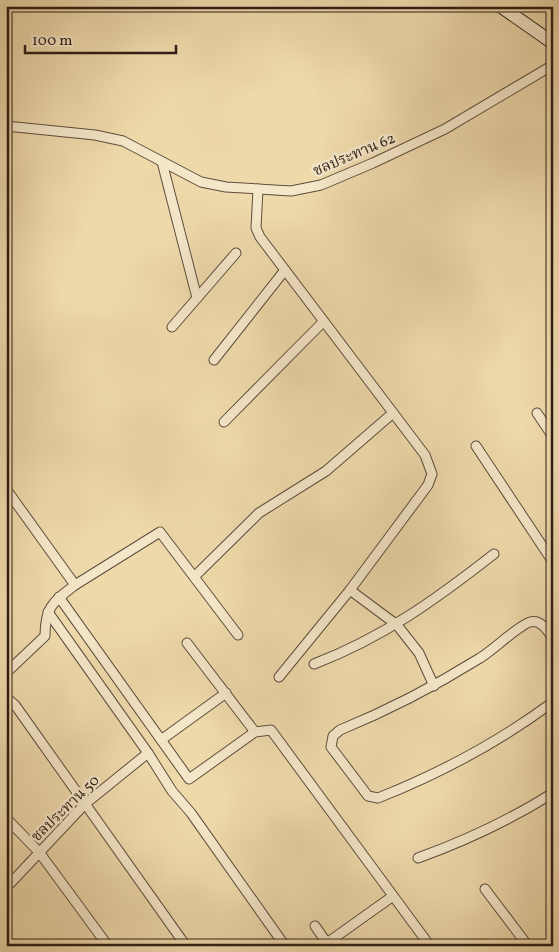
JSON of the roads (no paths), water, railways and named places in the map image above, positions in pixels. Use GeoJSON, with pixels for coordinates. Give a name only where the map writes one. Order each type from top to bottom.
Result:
{"type":"FeatureCollection","features":[{"type":"Feature","properties":{"kind":"street"},"geometry":{"type":"LineString","coordinates":[[500,6],[553,43]]}},
{"type":"Feature","properties":{"kind":"street","name":"ชลประทาน 62"},"geometry":{"type":"LineString","coordinates":[[6,126],[95,134],[123,141],[201,182],[226,187],[291,191],[321,185],[373,164],[444,129],[553,65]]}},
{"type":"Feature","properties":{"kind":"street"},"geometry":{"type":"LineString","coordinates":[[162,162],[197,298]]}},
{"type":"Feature","properties":{"kind":"street"},"geometry":{"type":"LineString","coordinates":[[258,189],[256,228],[260,237],[425,455],[432,474],[428,485],[350,590],[279,677]]}},
{"type":"Feature","properties":{"kind":"street"},"geometry":{"type":"LineString","coordinates":[[172,327],[236,253]]}},
{"type":"Feature","properties":{"kind":"street"},"geometry":{"type":"LineString","coordinates":[[214,360],[285,270]]}},
{"type":"Feature","properties":{"kind":"street"},"geometry":{"type":"LineString","coordinates":[[224,422],[323,322]]}},
{"type":"Feature","properties":{"kind":"street"},"geometry":{"type":"LineString","coordinates":[[195,576],[259,513],[326,471],[393,413]]}},
{"type":"Feature","properties":{"kind":"street"},"geometry":{"type":"LineString","coordinates":[[537,413],[553,437]]}},
{"type":"Feature","properties":{"kind":"street"},"geometry":{"type":"LineString","coordinates":[[476,446],[553,562]]}},
{"type":"Feature","properties":{"kind":"street"},"geometry":{"type":"LineString","coordinates":[[6,489],[76,585]]}},
{"type":"Feature","properties":{"kind":"street"},"geometry":{"type":"LineString","coordinates":[[6,673],[45,636],[51,603],[160,532],[238,635]]}},
{"type":"Feature","properties":{"kind":"street"},"geometry":{"type":"LineString","coordinates":[[314,664],[353,649],[397,624],[451,588],[494,554]]}},
{"type":"Feature","properties":{"kind":"street"},"geometry":{"type":"LineString","coordinates":[[350,590],[397,624],[419,652],[434,686]]}},
{"type":"Feature","properties":{"kind":"street"},"geometry":{"type":"LineString","coordinates":[[59,597],[189,779],[255,732],[271,730],[430,946]]}},
{"type":"Feature","properties":{"kind":"street"},"geometry":{"type":"LineString","coordinates":[[48,612],[148,753],[172,791],[191,813],[285,946]]}},
{"type":"Feature","properties":{"kind":"street"},"geometry":{"type":"LineString","coordinates":[[553,638],[539,622],[529,622],[484,655],[434,686],[340,730],[333,736],[331,747],[368,796],[378,798],[452,765],[504,737],[553,702]]}},
{"type":"Feature","properties":{"kind":"street"},"geometry":{"type":"LineString","coordinates":[[187,643],[255,732]]}},
{"type":"Feature","properties":{"kind":"street"},"geometry":{"type":"LineString","coordinates":[[161,740],[226,694]]}},
{"type":"Feature","properties":{"kind":"street"},"geometry":{"type":"LineString","coordinates":[[6,697],[15,705],[186,946]]}},
{"type":"Feature","properties":{"kind":"street","name":"ชลประทาน 50"},"geometry":{"type":"LineString","coordinates":[[6,888],[85,804],[148,753]]}},
{"type":"Feature","properties":{"kind":"street"},"geometry":{"type":"LineString","coordinates":[[418,858],[453,845],[498,824],[553,793]]}},
{"type":"Feature","properties":{"kind":"street"},"geometry":{"type":"LineString","coordinates":[[6,818],[39,852],[108,946]]}},
{"type":"Feature","properties":{"kind":"street"},"geometry":{"type":"LineString","coordinates":[[485,889],[528,946]]}},
{"type":"Feature","properties":{"kind":"street"},"geometry":{"type":"LineString","coordinates":[[314,926],[328,944],[393,896]]}},
{"type":"Feature","properties":{"kind":"street"},"geometry":{"type":"LineString","coordinates":[[6,939],[12,946]]}}]}
